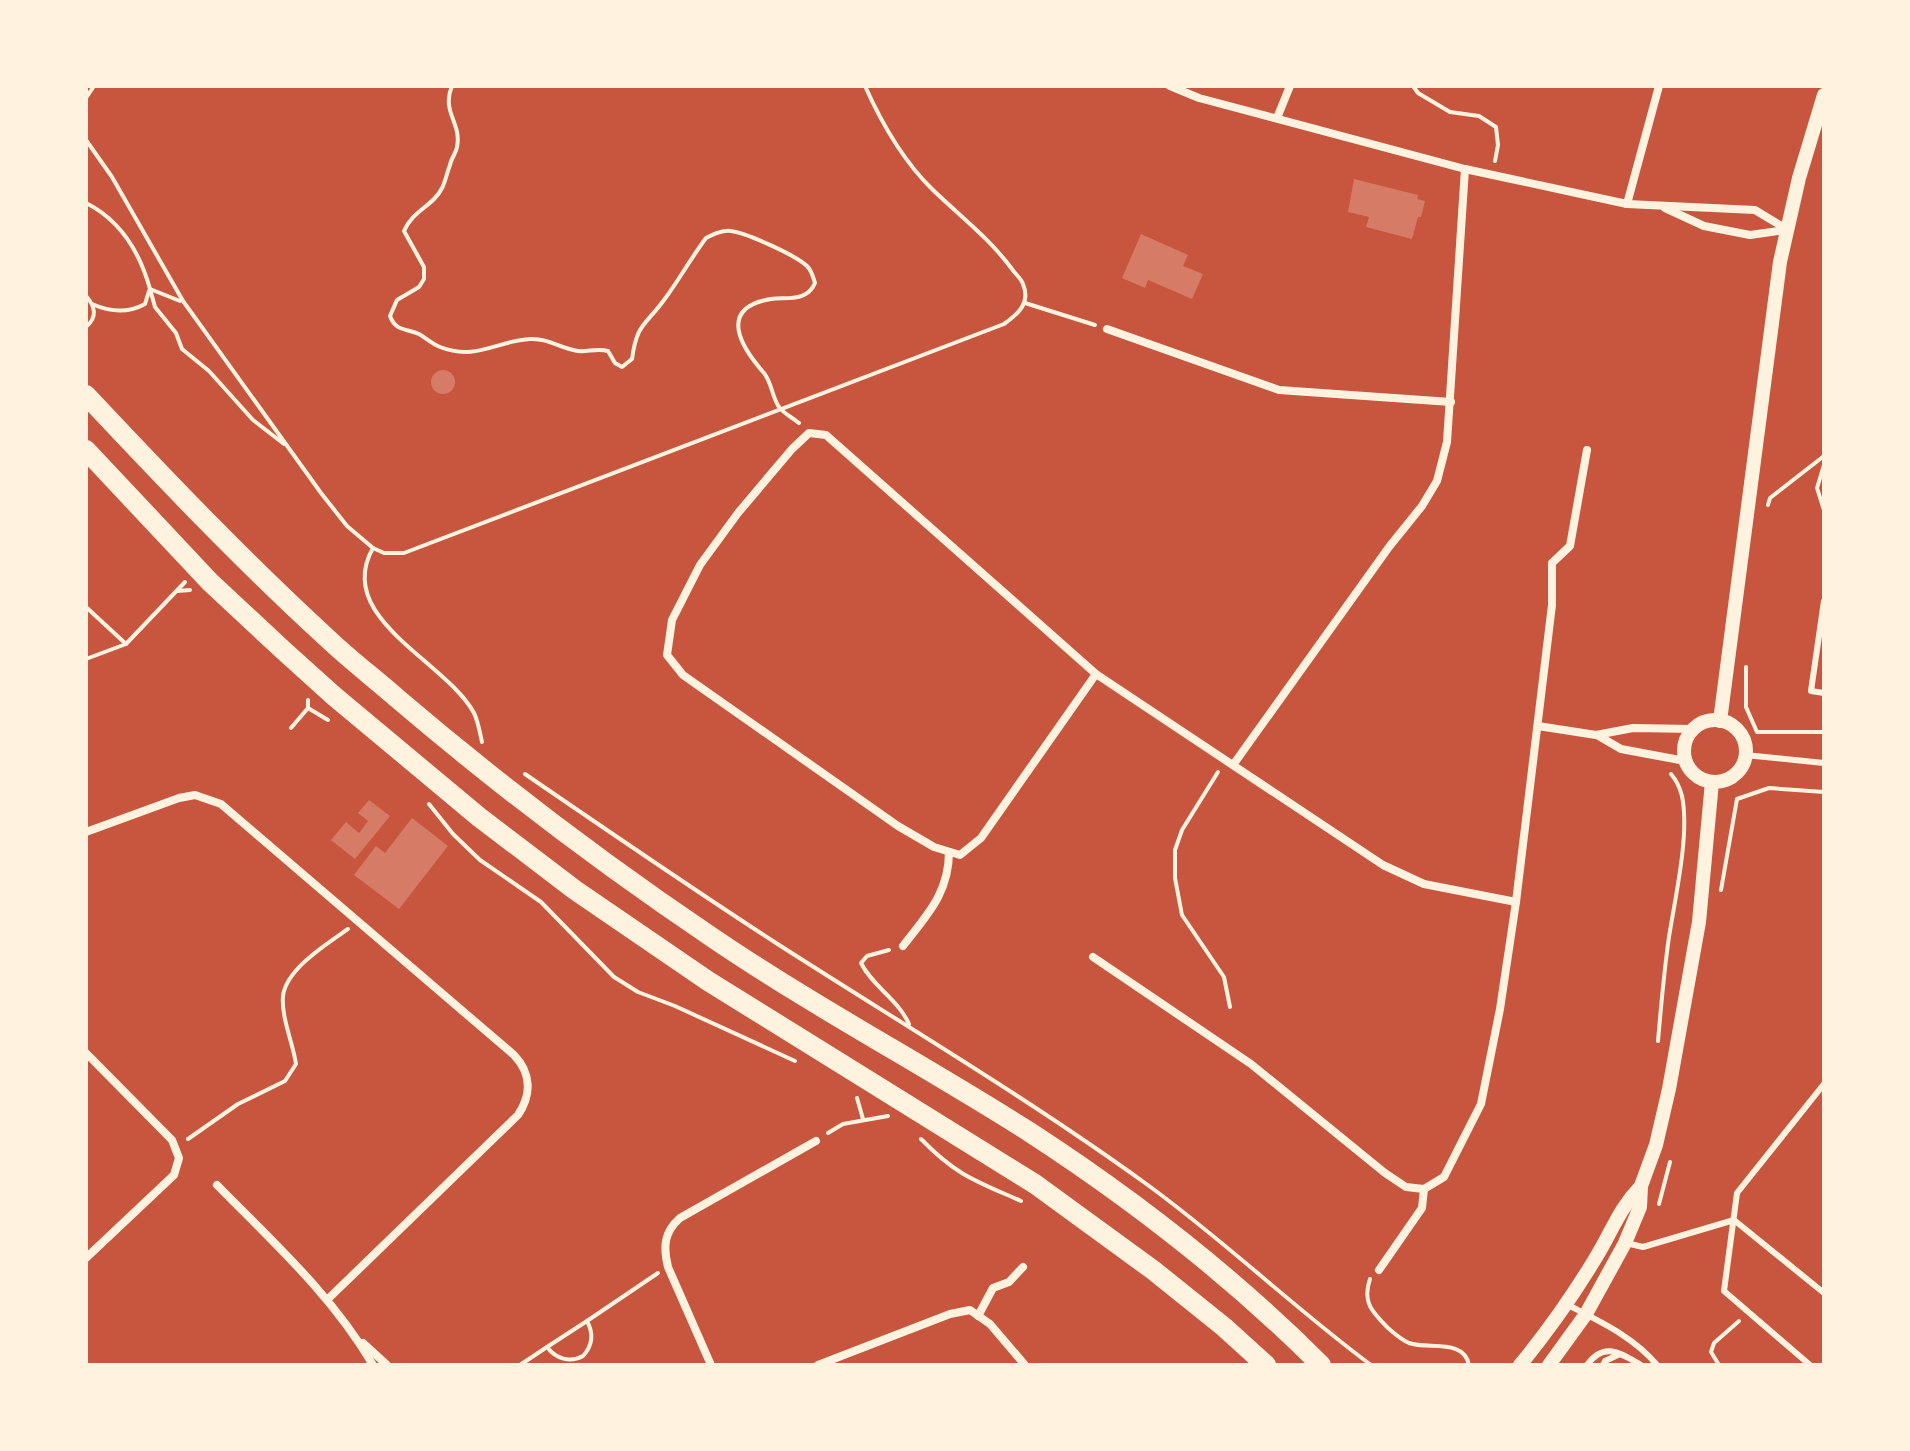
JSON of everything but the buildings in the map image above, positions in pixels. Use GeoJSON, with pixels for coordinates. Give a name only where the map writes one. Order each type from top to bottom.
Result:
{"type":"FeatureCollection","features":[{"type":"Feature","properties":{"kind":"main road"},"geometry":{"type":"LineString","coordinates":[[86,395],[199,514],[328,639],[482,769],[608,866],[711,937],[1030,1133],[1121,1197],[1253,1302],[1321,1365]]}},
{"type":"Feature","properties":{"kind":"main road"},"geometry":{"type":"LineString","coordinates":[[86,450],[210,582],[326,689],[457,799],[575,890],[770,1021],[1035,1184],[1153,1270],[1266,1365]]}},
{"type":"Feature","properties":{"kind":"street"},"geometry":{"type":"LineString","coordinates":[[1170,86],[1199,98],[1465,169],[1627,204],[1755,210],[1788,230]]}},
{"type":"Feature","properties":{"kind":"street"},"geometry":{"type":"LineString","coordinates":[[1277,118],[1290,86]]}},
{"type":"Feature","properties":{"kind":"street"},"geometry":{"type":"LineString","coordinates":[[1627,204],[1659,86]]}},
{"type":"Feature","properties":{"kind":"street"},"geometry":{"type":"LineString","coordinates":[[1720,721],[1778,278],[1799,178],[1824,95]]}},
{"type":"Feature","properties":{"kind":"street"},"geometry":{"type":"LineString","coordinates":[[1233,765],[1389,547],[1422,506],[1437,481],[1447,442],[1451,402],[1465,169]]}},
{"type":"Feature","properties":{"kind":"street"},"geometry":{"type":"LineString","coordinates":[[1660,206],[1704,226],[1750,235],[1788,230]]}},
{"type":"Feature","properties":{"kind":"street"},"geometry":{"type":"LineString","coordinates":[[1107,329],[1279,390],[1451,402]]}},
{"type":"Feature","properties":{"kind":"street"},"geometry":{"type":"LineString","coordinates":[[1096,674],[981,838],[960,855],[934,847],[885,817],[683,675],[667,655],[672,620],[700,565],[738,513],[792,449],[809,433],[826,435],[1096,674],[1383,865],[1424,884],[1516,902]]}},
{"type":"Feature","properties":{"kind":"street"},"geometry":{"type":"LineString","coordinates":[[1093,957],[1251,1064],[1406,1187],[1424,1189],[1444,1177],[1481,1104],[1500,1009],[1538,726],[1552,605],[1552,563],[1570,546],[1587,450]]}},
{"type":"Feature","properties":{"kind":"street"},"geometry":{"type":"LineString","coordinates":[[1705,721],[1720,721],[1729,723],[1739,731],[1745,755],[1735,774],[1712,782],[1693,774],[1683,750],[1693,729],[1705,721]]}},
{"type":"Feature","properties":{"kind":"street"},"geometry":{"type":"LineString","coordinates":[[1538,726],[1596,735],[1633,728],[1693,729]]}},
{"type":"Feature","properties":{"kind":"street"},"geometry":{"type":"LineString","coordinates":[[1596,735],[1621,749],[1685,761]]}},
{"type":"Feature","properties":{"kind":"street"},"geometry":{"type":"LineString","coordinates":[[1549,1365],[1586,1314],[1625,1243],[1640,1207],[1641,1186],[1656,1145],[1683,1016],[1699,922],[1712,782]]}},
{"type":"Feature","properties":{"kind":"street"},"geometry":{"type":"LineString","coordinates":[[86,832],[179,798],[195,795],[221,804],[514,1055],[526,1072],[528,1094],[518,1115],[328,1299]]}},
{"type":"Feature","properties":{"kind":"street"},"geometry":{"type":"LineString","coordinates":[[903,946],[945,886],[949,852]]}},
{"type":"Feature","properties":{"kind":"street"},"geometry":{"type":"LineString","coordinates":[[86,1053],[172,1140],[179,1158],[174,1175],[86,1258]]}},
{"type":"Feature","properties":{"kind":"street"},"geometry":{"type":"LineString","coordinates":[[711,1365],[668,1267],[665,1239],[672,1225],[680,1218],[816,1141]]}},
{"type":"Feature","properties":{"kind":"street"},"geometry":{"type":"LineString","coordinates":[[217,1185],[328,1299],[360,1340],[387,1365]]}},
{"type":"Feature","properties":{"kind":"street"},"geometry":{"type":"LineString","coordinates":[[1520,1365],[1568,1305],[1624,1203],[1641,1186]]}},
{"type":"Feature","properties":{"kind":"street"},"geometry":{"type":"LineString","coordinates":[[1379,1270],[1422,1208],[1424,1189]]}},
{"type":"Feature","properties":{"kind":"street"},"geometry":{"type":"LineString","coordinates":[[978,1316],[993,1288],[1009,1282],[1023,1267]]}},
{"type":"Feature","properties":{"kind":"street"},"geometry":{"type":"LineString","coordinates":[[818,1365],[950,1314],[970,1310],[990,1324],[1025,1365]]}},
{"type":"Feature","properties":{"kind":"street"},"geometry":{"type":"LineString","coordinates":[[360,1340],[373,1365]]}},
{"type":"Feature","properties":{"kind":"lane"},"geometry":{"type":"LineString","coordinates":[[1824,601],[1811,691],[1824,693]]}},
{"type":"Feature","properties":{"kind":"lane"},"geometry":{"type":"LineString","coordinates":[[1745,755],[1824,763]]}},
{"type":"Feature","properties":{"kind":"lane"},"geometry":{"type":"LineString","coordinates":[[1810,1365],[1724,1291],[1737,1193],[1824,1084]]}},
{"type":"Feature","properties":{"kind":"lane"},"geometry":{"type":"LineString","coordinates":[[1625,1243],[1643,1247],[1734,1220]]}},
{"type":"Feature","properties":{"kind":"lane"},"geometry":{"type":"LineString","coordinates":[[1734,1220],[1824,1293]]}},
{"type":"Feature","properties":{"kind":"lane"},"geometry":{"type":"LineString","coordinates":[[1568,1305],[1611,1327],[1650,1356],[1657,1365]]}},
{"type":"Feature","properties":{"kind":"lane"},"geometry":{"type":"LineString","coordinates":[[1587,1365],[1595,1354],[1604,1351],[1622,1353],[1641,1365]]}},
{"type":"Feature","properties":{"kind":"lane"},"geometry":{"type":"LineString","coordinates":[[1603,1365],[1622,1353]]}},
{"type":"Feature","properties":{"kind":"path"},"geometry":{"type":"LineString","coordinates":[[86,98],[94,86]]}},
{"type":"Feature","properties":{"kind":"path"},"geometry":{"type":"LineString","coordinates":[[452,86],[447,102],[458,131],[457,148],[449,165],[446,183],[435,199],[409,220],[404,231],[424,267],[424,279],[419,287],[397,300],[390,316],[393,325],[453,351],[473,353],[528,339],[547,339],[579,351],[593,348],[608,351],[615,363],[622,367],[632,359],[637,333],[646,319],[663,302],[706,238],[717,232],[731,231],[777,248],[806,265],[815,283],[812,290],[801,296],[770,299],[756,304],[746,310],[736,329],[748,356],[770,382],[780,408],[809,433]]}},
{"type":"Feature","properties":{"kind":"path"},"geometry":{"type":"LineString","coordinates":[[86,140],[112,177],[183,301],[347,526],[373,548],[384,553],[404,553],[1004,324],[1019,313],[1025,303],[1022,281],[975,227],[931,188],[907,160],[887,131],[865,86]]}},
{"type":"Feature","properties":{"kind":"path"},"geometry":{"type":"LineString","coordinates":[[1413,86],[1418,93],[1450,112],[1479,116],[1496,127],[1498,145],[1494,175]]}},
{"type":"Feature","properties":{"kind":"path"},"geometry":{"type":"LineString","coordinates":[[86,203],[103,213],[122,232],[140,261],[155,307],[176,333],[182,349],[209,371],[260,427],[287,446]]}},
{"type":"Feature","properties":{"kind":"path"},"geometry":{"type":"LineString","coordinates":[[150,289],[183,301]]}},
{"type":"Feature","properties":{"kind":"path"},"geometry":{"type":"LineString","coordinates":[[92,304],[113,312],[139,307],[148,299],[150,289]]}},
{"type":"Feature","properties":{"kind":"path"},"geometry":{"type":"LineString","coordinates":[[86,296],[95,313],[86,327]]}},
{"type":"Feature","properties":{"kind":"path"},"geometry":{"type":"LineString","coordinates":[[1025,303],[1107,329]]}},
{"type":"Feature","properties":{"kind":"path"},"geometry":{"type":"LineString","coordinates":[[1766,508],[1770,498],[1824,456]]}},
{"type":"Feature","properties":{"kind":"path"},"geometry":{"type":"LineString","coordinates":[[1824,465],[1817,488],[1824,510]]}},
{"type":"Feature","properties":{"kind":"path"},"geometry":{"type":"LineString","coordinates":[[373,548],[366,561],[364,581],[371,605],[385,625],[450,684],[474,713],[483,744],[482,769]]}},
{"type":"Feature","properties":{"kind":"path"},"geometry":{"type":"LineString","coordinates":[[86,659],[126,644],[177,591]]}},
{"type":"Feature","properties":{"kind":"path"},"geometry":{"type":"LineString","coordinates":[[86,607],[126,644]]}},
{"type":"Feature","properties":{"kind":"path"},"geometry":{"type":"LineString","coordinates":[[1747,653],[1746,707],[1757,732],[1824,732]]}},
{"type":"Feature","properties":{"kind":"path"},"geometry":{"type":"LineString","coordinates":[[291,728],[326,689]]}},
{"type":"Feature","properties":{"kind":"path"},"geometry":{"type":"LineString","coordinates":[[1657,1051],[1684,814],[1678,783],[1672,775],[1663,771],[1667,758]]}},
{"type":"Feature","properties":{"kind":"path"},"geometry":{"type":"LineString","coordinates":[[1218,772],[1182,830],[1175,850],[1175,878],[1182,915],[1224,977],[1230,1007]]}},
{"type":"Feature","properties":{"kind":"path"},"geometry":{"type":"LineString","coordinates":[[177,1148],[238,1104],[285,1081],[296,1064],[283,994],[294,973],[316,951],[359,922]]}},
{"type":"Feature","properties":{"kind":"path"},"geometry":{"type":"LineString","coordinates":[[903,946],[867,956],[861,963],[866,974],[903,1011],[910,1027]]}},
{"type":"Feature","properties":{"kind":"path"},"geometry":{"type":"LineString","coordinates":[[854,1089],[863,1119]]}},
{"type":"Feature","properties":{"kind":"path"},"geometry":{"type":"LineString","coordinates":[[816,1141],[843,1124],[892,1116]]}},
{"type":"Feature","properties":{"kind":"path"},"geometry":{"type":"LineString","coordinates":[[520,1365],[668,1267]]}},
{"type":"Feature","properties":{"kind":"path"},"geometry":{"type":"LineString","coordinates":[[1379,1270],[1370,1280],[1366,1292],[1368,1306],[1375,1316],[1398,1337],[1412,1344],[1462,1351],[1469,1365]]}},
{"type":"Feature","properties":{"kind":"path"},"geometry":{"type":"LineString","coordinates":[[1719,1365],[1711,1352],[1714,1343],[1728,1333],[1747,1311]]}},
{"type":"Feature","properties":{"kind":"path"},"geometry":{"type":"LineString","coordinates":[[547,1347],[559,1358],[570,1360],[583,1356],[591,1341],[592,1330],[587,1321]]}}]}
